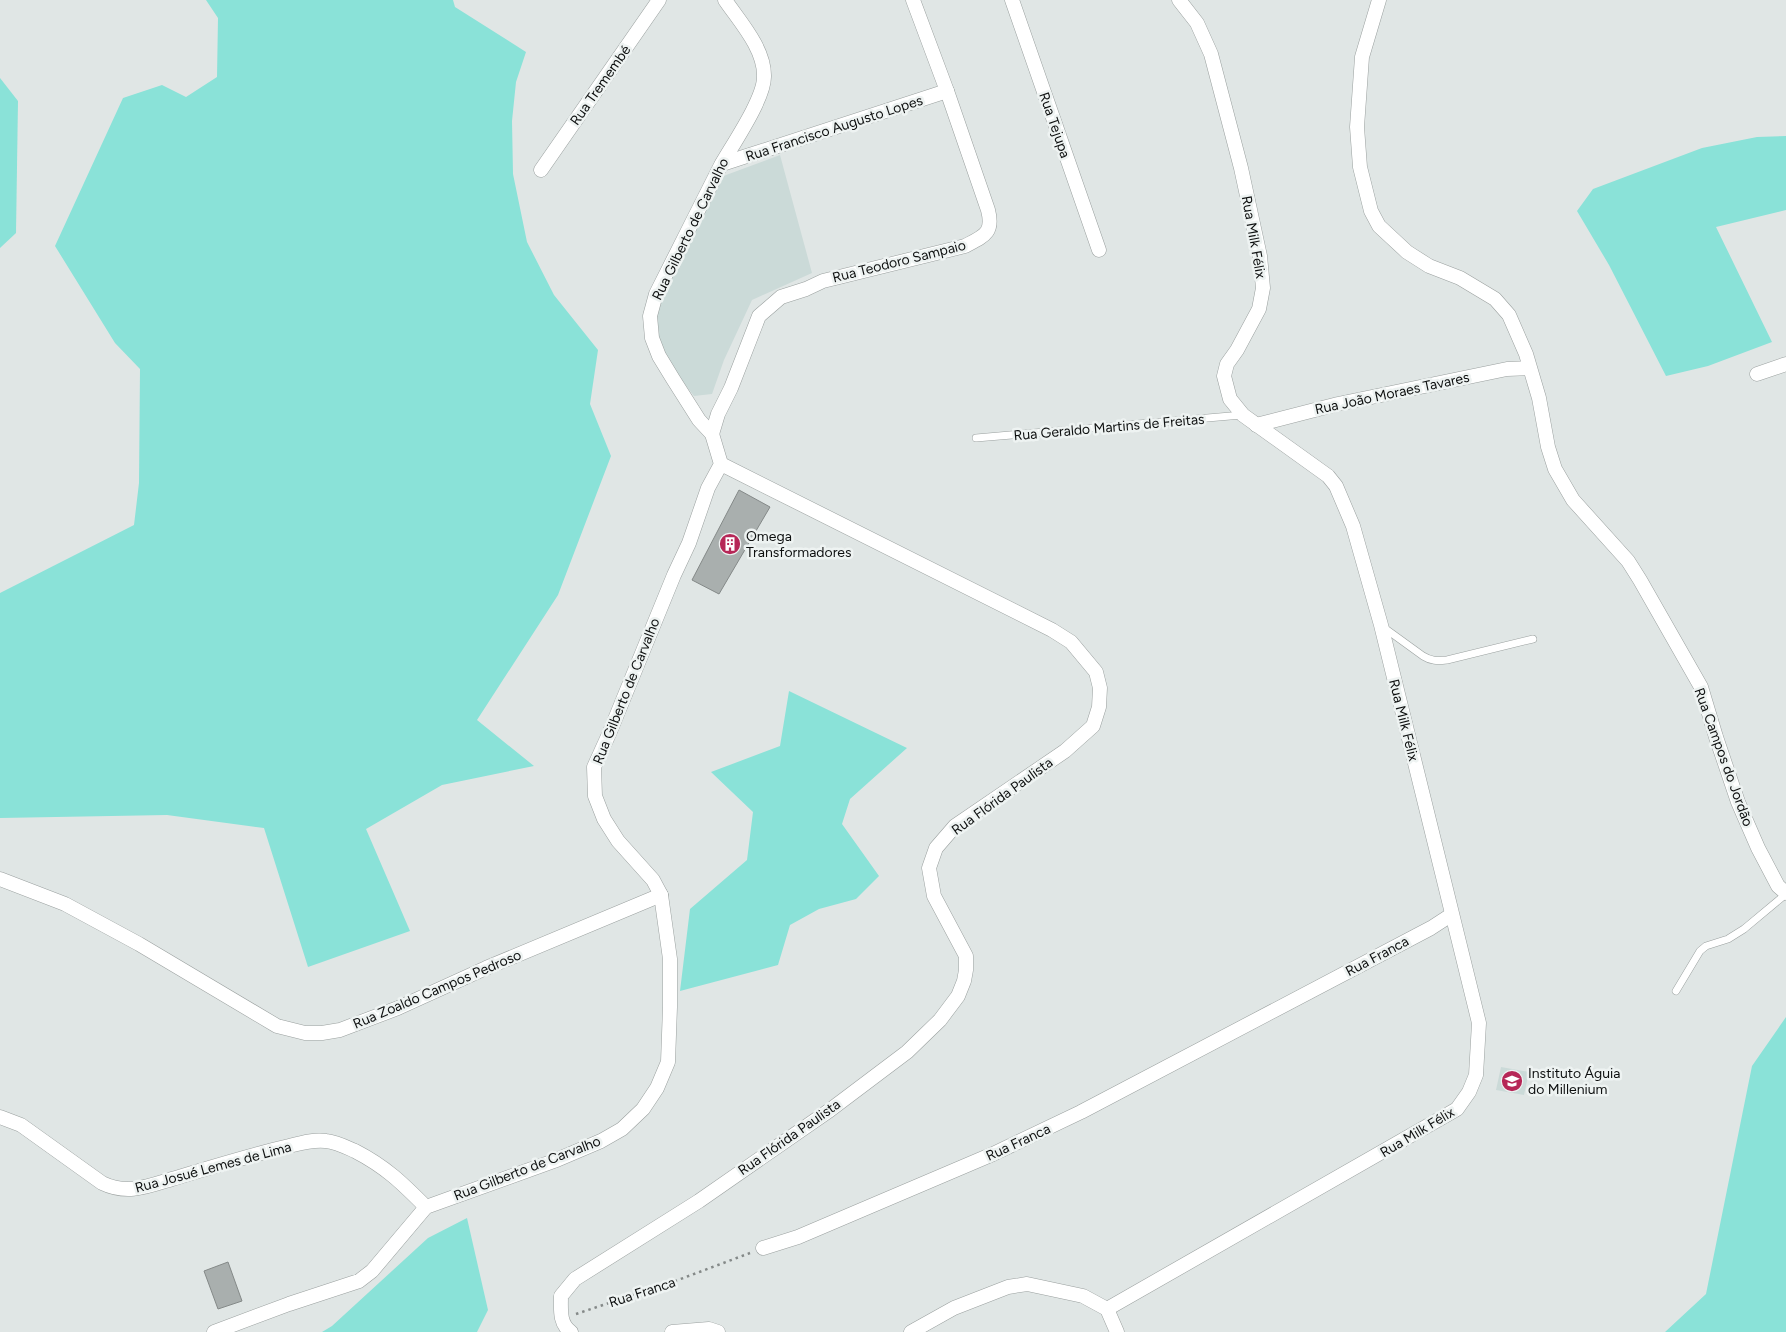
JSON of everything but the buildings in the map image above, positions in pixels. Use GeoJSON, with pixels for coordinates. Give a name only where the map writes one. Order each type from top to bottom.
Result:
{"type":"FeatureCollection","features":[{"type":"Feature","properties":{"kind":"street","name":"Rua Tremembé"},"geometry":{"type":"LineString","coordinates":[[541,170],[658,0]]}},
{"type":"Feature","properties":{"kind":"street","name":"Rua Gilberto de Carvalho"},"geometry":{"type":"LineString","coordinates":[[426,1207],[554,1161],[622,1130],[643,1109],[657,1088],[668,1062],[670,959],[661,895],[652,880],[618,840],[604,819],[595,796],[594,766],[689,543],[708,488],[721,464],[712,434],[699,420],[659,356],[652,338],[650,316],[656,294],[722,164],[760,96],[764,78],[762,60],[751,38],[726,0]]}},
{"type":"Feature","properties":{"kind":"street","name":"Rua Teodoro Sampaio"},"geometry":{"type":"LineString","coordinates":[[712,434],[718,414],[731,388],[759,316],[781,296],[806,289],[823,281],[965,246],[982,238],[989,230],[991,220],[988,210],[913,0]]}},
{"type":"Feature","properties":{"kind":"street","name":"Rua Tejupa"},"geometry":{"type":"LineString","coordinates":[[1012,0],[1099,250]]}},
{"type":"Feature","properties":{"kind":"street","name":"Rua Milk Félix"},"geometry":{"type":"LineString","coordinates":[[1107,1309],[1457,1109],[1469,1092],[1476,1075],[1479,1023],[1471,984],[1451,915],[1381,625],[1353,526],[1336,486],[1328,476],[1256,426],[1243,415],[1230,399],[1224,376],[1227,364],[1237,350],[1259,309],[1263,288],[1260,256],[1241,168],[1211,54],[1197,24],[1179,0]]}},
{"type":"Feature","properties":{"kind":"street","name":"Rua Campos do Jordão"},"geometry":{"type":"LineString","coordinates":[[1380,0],[1362,57],[1357,127],[1360,167],[1371,211],[1379,226],[1407,252],[1429,266],[1460,278],[1495,299],[1509,315],[1526,354],[1539,398],[1548,447],[1555,469],[1573,500],[1628,561],[1701,687],[1738,802],[1758,848],[1783,891]]}},
{"type":"Feature","properties":{"kind":"street","name":"Rua Francisco Augusto Lopes"},"geometry":{"type":"LineString","coordinates":[[722,164],[947,91]]}},
{"type":"Feature","properties":{"kind":"street"},"geometry":{"type":"LineString","coordinates":[[1757,374],[1786,364]]}},
{"type":"Feature","properties":{"kind":"street","name":"Rua João Moraes Tavares"},"geometry":{"type":"LineString","coordinates":[[1256,426],[1338,404],[1507,369],[1529,368]]}},
{"type":"Feature","properties":{"kind":"street","name":"Rua Flórida Paulista"},"geometry":{"type":"LineString","coordinates":[[562,1318],[561,1296],[575,1279],[699,1201],[830,1110],[906,1052],[940,1020],[958,996],[964,981],[966,956],[934,896],[929,868],[936,848],[955,826],[1065,751],[1093,726],[1100,707],[1100,688],[1096,672],[1071,642],[1052,630],[721,464]]}},
{"type":"Feature","properties":{"kind":"street","name":"Rua Zoaldo Campos Pedroso"},"geometry":{"type":"LineString","coordinates":[[0,879],[65,904],[139,944],[277,1026],[306,1033],[340,1030],[398,1008],[486,968],[661,895]]}},
{"type":"Feature","properties":{"kind":"street","name":"Rua Franca"},"geometry":{"type":"LineString","coordinates":[[763,1248],[798,1237],[993,1154],[1081,1112],[1432,928],[1451,915]]}},
{"type":"Feature","properties":{"kind":"street","name":"Rua Josué Lemes de Lima"},"geometry":{"type":"LineString","coordinates":[[0,1117],[21,1125],[102,1183],[113,1188],[124,1190],[150,1186],[263,1152],[310,1141],[326,1141],[346,1147],[372,1160],[387,1170],[426,1207]]}},
{"type":"Feature","properties":{"kind":"street"},"geometry":{"type":"LineString","coordinates":[[214,1332],[289,1304],[359,1281],[372,1271],[426,1207]]}},
{"type":"Feature","properties":{"kind":"street"},"geometry":{"type":"LineString","coordinates":[[911,1332],[954,1308],[1008,1287],[1027,1284],[1083,1296],[1107,1309],[1117,1332]]}},
{"type":"Feature","properties":{"kind":"street"},"geometry":{"type":"LineString","coordinates":[[562,1318],[567,1329],[571,1332]]}},
{"type":"Feature","properties":{"kind":"street"},"geometry":{"type":"LineString","coordinates":[[672,1332],[709,1329],[718,1332]]}},
{"type":"Feature","properties":{"kind":"lane","name":"Rua Geraldo Martins de Freitas"},"geometry":{"type":"LineString","coordinates":[[976,438],[1243,415]]}},
{"type":"Feature","properties":{"kind":"lane"},"geometry":{"type":"LineString","coordinates":[[1381,625],[1429,660],[1436,661],[1533,639]]}},
{"type":"Feature","properties":{"kind":"lane"},"geometry":{"type":"LineString","coordinates":[[1676,991],[1700,951],[1706,946],[1728,939],[1744,929],[1783,891]]}},
{"type":"Feature","properties":{"kind":"path","name":"Rua Franca"},"geometry":{"type":"LineString","coordinates":[[562,1318],[678,1280],[763,1248]]}},
{"type":"Feature","properties":{"kind":"shaded area"},"geometry":{"type":"Polygon","coordinates":[[[206,0],[453,0],[455,7],[526,52],[516,82],[512,121],[513,174],[527,242],[554,295],[598,350],[590,404],[611,456],[558,595],[477,720],[534,766],[442,785],[366,829],[410,931],[308,967],[264,828],[167,815],[0,818],[0,593],[134,525],[139,483],[140,369],[115,343],[55,246],[123,98],[162,85],[186,97],[217,77],[218,18],[206,0]]]}},
{"type":"Feature","properties":{"kind":"shaded area"},"geometry":{"type":"Polygon","coordinates":[[[0,78],[18,101],[16,233],[0,248],[0,78]]]}},
{"type":"Feature","properties":{"kind":"shaded area"},"geometry":{"type":"Polygon","coordinates":[[[1786,136],[1786,210],[1716,227],[1772,342],[1708,366],[1666,376],[1609,265],[1577,211],[1593,189],[1702,148],[1757,137],[1786,136]]]}},
{"type":"Feature","properties":{"kind":"shaded area"},"geometry":{"type":"Polygon","coordinates":[[[780,155],[812,273],[752,300],[724,360],[712,394],[694,396],[668,363],[651,322],[718,178],[780,155]]]}},
{"type":"Feature","properties":{"kind":"shaded area"},"geometry":{"type":"Polygon","coordinates":[[[789,691],[907,748],[850,799],[842,824],[879,876],[856,899],[819,909],[790,925],[778,965],[680,991],[690,909],[747,860],[753,812],[711,772],[780,746],[789,691]]]}},
{"type":"Feature","properties":{"kind":"shaded area"},"geometry":{"type":"Polygon","coordinates":[[[1786,1017],[1786,1332],[1665,1332],[1706,1294],[1752,1066],[1786,1017]]]}},
{"type":"Feature","properties":{"kind":"shaded area","name":"Instituto Águia do Millenium"},"geometry":{"type":"Polygon","coordinates":[[[1501,1067],[1529,1072],[1524,1095],[1496,1090],[1501,1067]]]}},
{"type":"Feature","properties":{"kind":"shaded area"},"geometry":{"type":"Polygon","coordinates":[[[467,1218],[488,1310],[477,1332],[322,1332],[332,1326],[428,1238],[467,1218]]]}},
{"type":"Feature","properties":{"kind":"place","name":"Omega Transformadores"},"geometry":{"type":"Point","coordinates":[730,544]}},
{"type":"Feature","properties":{"kind":"place","name":"Instituto Águia do Millenium"},"geometry":{"type":"Point","coordinates":[1512,1081]}}]}
